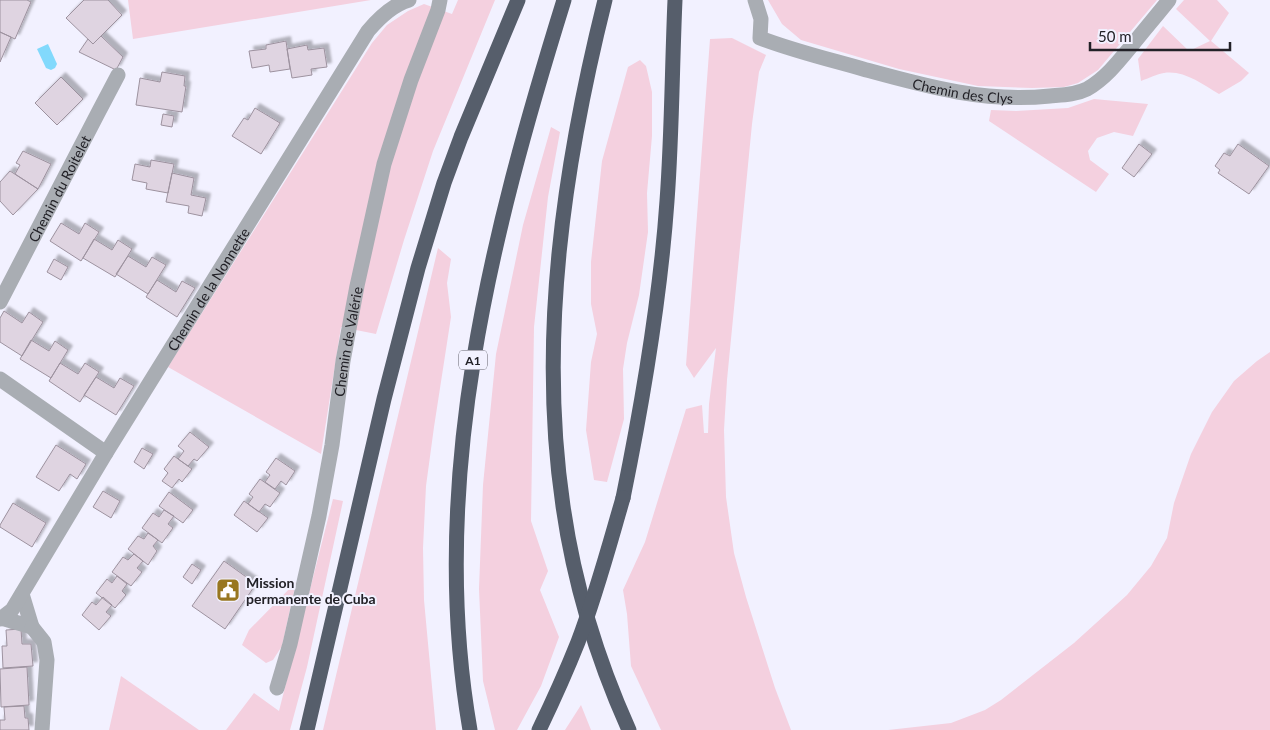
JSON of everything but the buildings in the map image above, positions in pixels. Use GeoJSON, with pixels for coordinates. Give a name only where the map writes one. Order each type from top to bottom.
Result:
{"type":"FeatureCollection","features":[{"type":"Feature","properties":{"kind":"highway"},"geometry":{"type":"LineString","coordinates":[[307,730],[386,390],[420,260],[462,137],[518,0]]}},
{"type":"Feature","properties":{"kind":"highway","name":"A1"},"geometry":{"type":"LineString","coordinates":[[470,730],[465,703],[456,602],[456,552],[461,450],[467,400],[484,302],[502,220],[532,106],[564,0]]}},
{"type":"Feature","properties":{"kind":"highway"},"geometry":{"type":"LineString","coordinates":[[605,0],[591,57],[572,154],[565,204],[555,305],[554,405],[563,506],[572,555],[598,654],[628,730]]}},
{"type":"Feature","properties":{"kind":"highway"},"geometry":{"type":"LineString","coordinates":[[539,730],[558,690],[597,588],[623,498],[646,380],[662,256],[670,150],[675,0]]}},
{"type":"Feature","properties":{"kind":"street","name":"Chemin de la Nonnette"},"geometry":{"type":"LineString","coordinates":[[1,619],[12,610],[22,594],[106,453],[368,31],[388,11],[409,0]]}},
{"type":"Feature","properties":{"kind":"street","name":"Chemin de Valérie"},"geometry":{"type":"LineString","coordinates":[[277,688],[290,644],[319,516],[332,445],[343,361],[356,286],[384,164],[398,116],[438,10],[440,0]]}},
{"type":"Feature","properties":{"kind":"street","name":"Chemin des Clys"},"geometry":{"type":"LineString","coordinates":[[755,0],[761,19],[760,38],[787,48],[904,80],[950,91],[1010,98],[1075,93],[1099,81],[1114,67],[1169,0]]}},
{"type":"Feature","properties":{"kind":"street","name":"Chemin du Roitelet"},"geometry":{"type":"LineString","coordinates":[[0,302],[118,75]]}},
{"type":"Feature","properties":{"kind":"street"},"geometry":{"type":"LineString","coordinates":[[0,379],[106,453]]}},
{"type":"Feature","properties":{"kind":"street"},"geometry":{"type":"LineString","coordinates":[[22,594],[32,627],[44,642],[46,660],[42,730]]}},
{"type":"Feature","properties":{"kind":"street","name":"Chemin de la Nonnette"},"geometry":{"type":"LineString","coordinates":[[1,619],[32,627]]}},
{"type":"Feature","properties":{"kind":"shaded area"},"geometry":{"type":"Polygon","coordinates":[[[128,0],[371,0],[133,39],[128,0]]]}},
{"type":"Feature","properties":{"kind":"shaded area"},"geometry":{"type":"Polygon","coordinates":[[[458,0],[495,0],[433,151],[376,334],[341,327],[321,454],[168,367],[372,43],[387,25],[408,11],[424,4],[452,14],[458,0]]]}},
{"type":"Feature","properties":{"kind":"shaded area"},"geometry":{"type":"Polygon","coordinates":[[[768,0],[1157,0],[1098,70],[1078,83],[1064,87],[1032,88],[978,86],[899,69],[801,40],[782,24],[768,0]]]}},
{"type":"Feature","properties":{"kind":"shaded area"},"geometry":{"type":"Polygon","coordinates":[[[1184,0],[1217,0],[1229,13],[1211,41],[1249,73],[1241,81],[1219,94],[1193,79],[1179,74],[1161,74],[1141,81],[1138,59],[1163,26],[1189,51],[1210,41],[1176,9],[1184,0]]]}},
{"type":"Feature","properties":{"kind":"shaded area"},"geometry":{"type":"Polygon","coordinates":[[[732,38],[766,55],[759,72],[752,124],[727,380],[724,430],[726,497],[734,553],[746,597],[775,688],[791,730],[661,730],[631,666],[623,590],[645,542],[686,409],[702,405],[704,433],[708,433],[709,404],[716,348],[694,378],[686,365],[710,39],[732,38]]]}},
{"type":"Feature","properties":{"kind":"shaded area"},"geometry":{"type":"Polygon","coordinates":[[[640,60],[646,66],[652,92],[652,136],[647,193],[648,232],[639,295],[627,343],[623,369],[624,419],[607,482],[594,480],[586,430],[591,362],[597,334],[591,304],[591,262],[602,161],[628,67],[640,60]]]}},
{"type":"Feature","properties":{"kind":"shaded area"},"geometry":{"type":"Polygon","coordinates":[[[1094,99],[1148,104],[1133,136],[1114,132],[1097,138],[1088,151],[1090,160],[1109,174],[1096,192],[989,121],[991,110],[1016,111],[1068,108],[1094,99]]]}},
{"type":"Feature","properties":{"kind":"shaded area"},"geometry":{"type":"Polygon","coordinates":[[[551,127],[560,132],[548,197],[534,327],[531,521],[548,571],[540,590],[559,637],[541,686],[517,730],[495,730],[483,681],[479,589],[483,485],[496,354],[523,225],[551,127]]]}},
{"type":"Feature","properties":{"kind":"shaded area"},"geometry":{"type":"Polygon","coordinates":[[[438,248],[451,259],[447,283],[451,317],[426,486],[423,548],[424,600],[436,730],[323,730],[438,248]]]}},
{"type":"Feature","properties":{"kind":"shaded area"},"geometry":{"type":"Polygon","coordinates":[[[1270,352],[1270,730],[888,730],[951,723],[985,710],[1001,700],[1074,643],[1127,595],[1151,566],[1167,538],[1174,503],[1191,454],[1212,412],[1234,381],[1270,352]]]}},
{"type":"Feature","properties":{"kind":"shaded area"},"geometry":{"type":"Polygon","coordinates":[[[333,499],[343,501],[307,667],[290,730],[226,730],[254,693],[279,711],[333,499]]]}},
{"type":"Feature","properties":{"kind":"shaded area"},"geometry":{"type":"Polygon","coordinates":[[[296,582],[282,646],[273,660],[266,663],[242,645],[249,630],[296,582]]]}},
{"type":"Feature","properties":{"kind":"shaded area"},"geometry":{"type":"Polygon","coordinates":[[[121,676],[199,730],[109,730],[121,676]]]}},
{"type":"Feature","properties":{"kind":"shaded area"},"geometry":{"type":"Polygon","coordinates":[[[581,705],[591,730],[565,730],[581,705]]]}},
{"type":"Feature","properties":{"kind":"water"},"geometry":{"type":"Polygon","coordinates":[[[48,44],[57,64],[51,70],[46,68],[37,49],[48,44]]]}},
{"type":"Feature","properties":{"kind":"place","name":"Mission permanente de Cuba"},"geometry":{"type":"Point","coordinates":[228,590]}}]}
